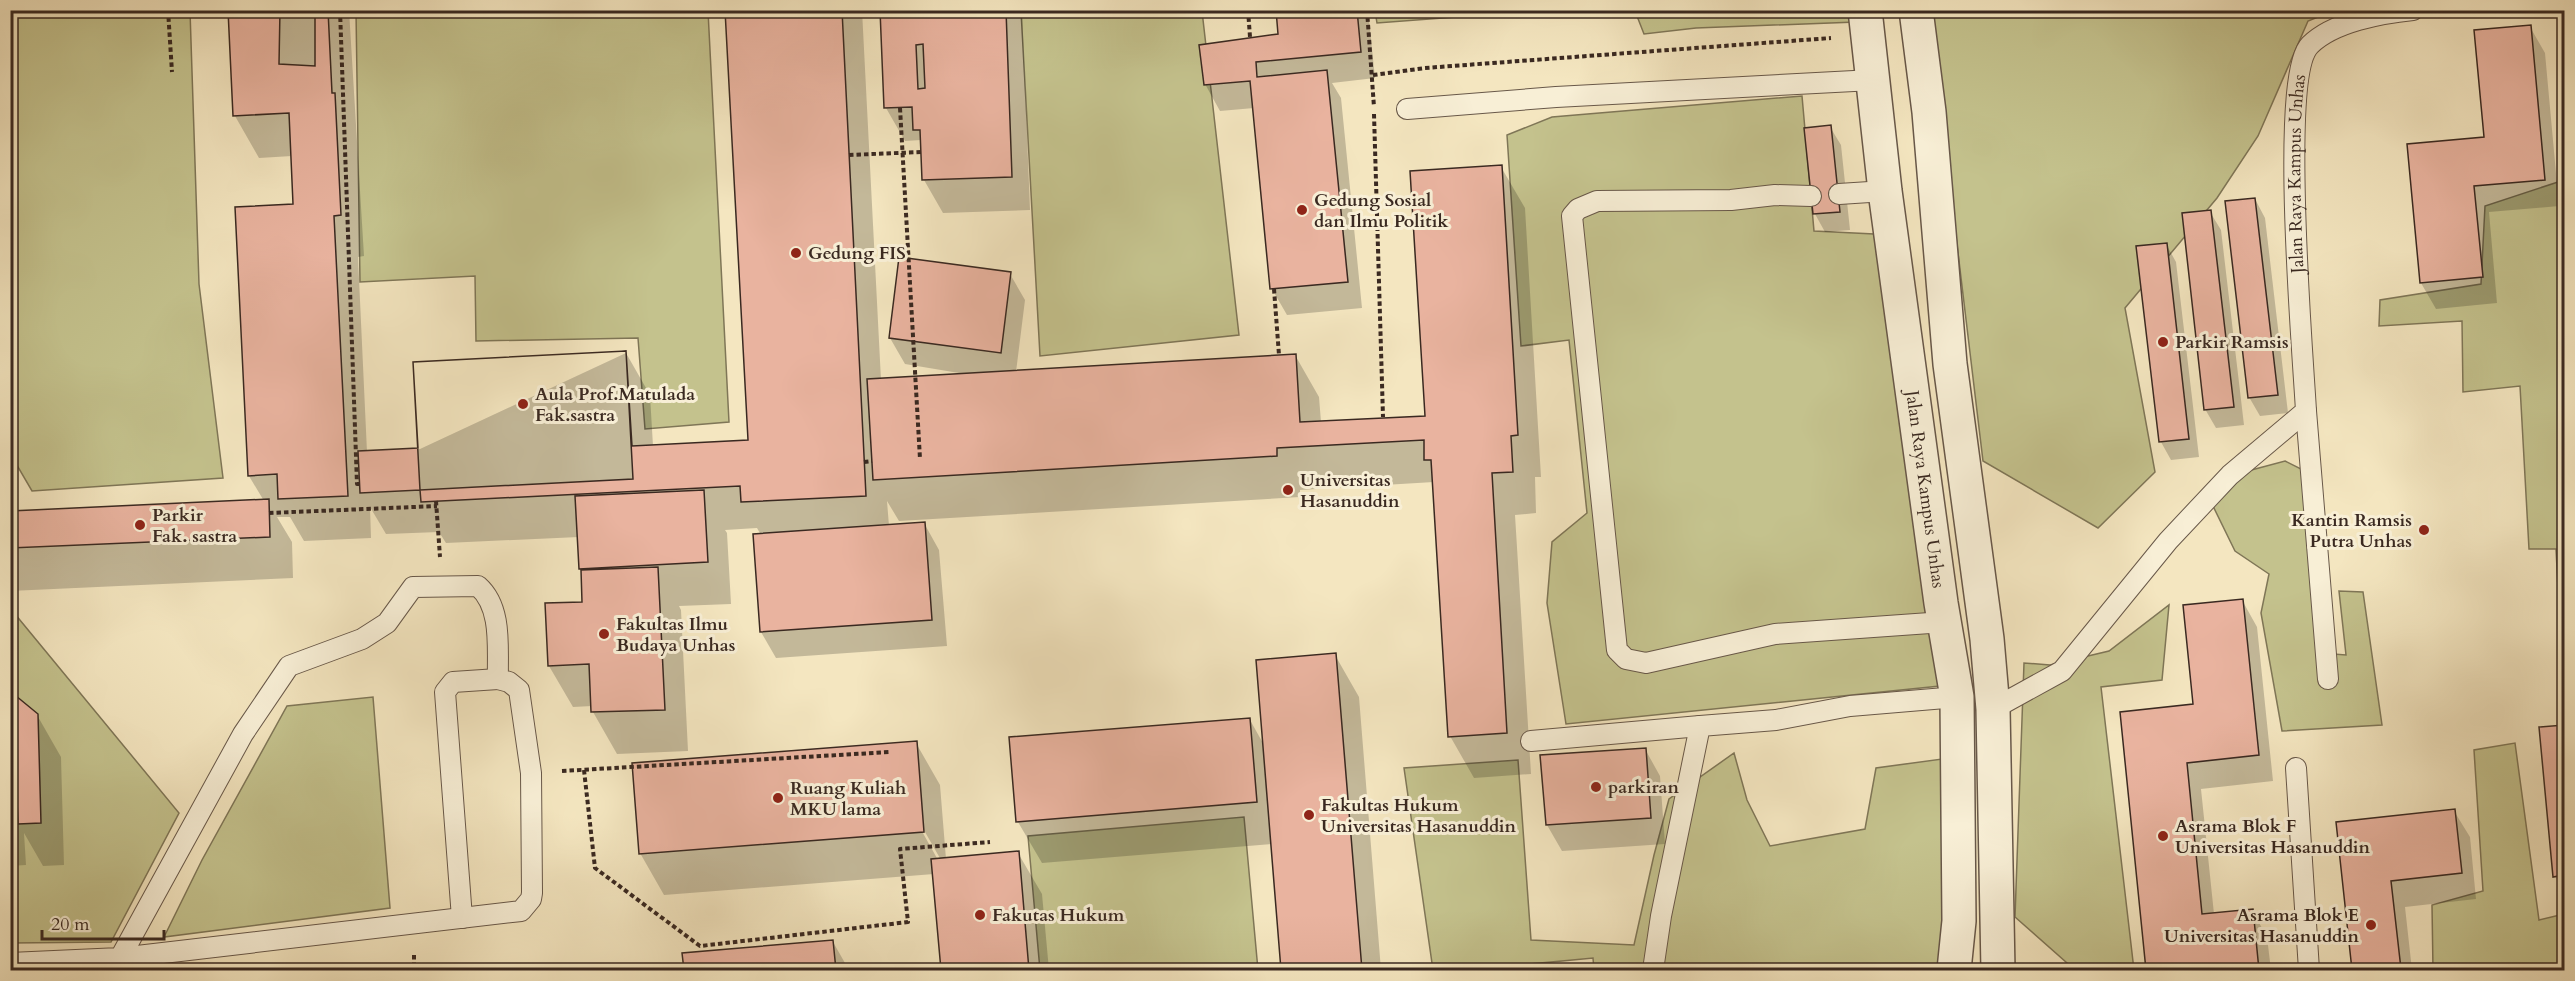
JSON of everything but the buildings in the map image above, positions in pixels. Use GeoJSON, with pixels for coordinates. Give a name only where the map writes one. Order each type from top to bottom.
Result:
{"type":"FeatureCollection","features":[{"type":"Feature","properties":{"kind":"street"},"geometry":{"type":"LineString","coordinates":[[1916,10],[1929,112],[1950,364],[1977,550],[1993,709],[1998,970]]}},
{"type":"Feature","properties":{"kind":"street","name":"Jalan Raya Kampus Unhas"},"geometry":{"type":"LineString","coordinates":[[1866,23],[1885,191],[1944,622],[1957,697],[1959,921],[1954,970]]}},
{"type":"Feature","properties":{"kind":"street"},"geometry":{"type":"LineString","coordinates":[[1959,836],[1996,835]]}},
{"type":"Feature","properties":{"kind":"lane","name":"Jalan Raya Kampus Unhas"},"geometry":{"type":"LineString","coordinates":[[2328,679],[2306,411],[2294,167],[2298,78],[2309,45],[2334,30],[2381,14],[2413,10]]}},
{"type":"Feature","properties":{"kind":"lane"},"geometry":{"type":"LineString","coordinates":[[1407,109],[1556,97],[1873,80]]}},
{"type":"Feature","properties":{"kind":"lane"},"geometry":{"type":"LineString","coordinates":[[1839,194],[1885,191]]}},
{"type":"Feature","properties":{"kind":"lane"},"geometry":{"type":"LineString","coordinates":[[1811,196],[1775,195],[1731,200],[1596,201],[1578,209],[1572,216],[1617,650],[1626,659],[1646,663],[1775,634],[1944,622]]}},
{"type":"Feature","properties":{"kind":"lane"},"geometry":{"type":"LineString","coordinates":[[1993,709],[2062,671],[2168,541],[2230,475],[2306,411]]}},
{"type":"Feature","properties":{"kind":"lane"},"geometry":{"type":"LineString","coordinates":[[116,962],[243,734],[289,666],[362,639],[387,623],[413,587],[478,586],[488,595],[494,610],[498,680]]}},
{"type":"Feature","properties":{"kind":"lane"},"geometry":{"type":"LineString","coordinates":[[10,963],[116,962],[521,911],[531,899],[531,773],[519,690],[509,682],[498,680],[453,682],[445,692],[462,918]]}},
{"type":"Feature","properties":{"kind":"lane"},"geometry":{"type":"LineString","coordinates":[[1531,741],[1776,720],[1850,706],[1957,697]]}},
{"type":"Feature","properties":{"kind":"lane"},"geometry":{"type":"LineString","coordinates":[[1653,970],[1661,916],[1701,726]]}},
{"type":"Feature","properties":{"kind":"lane"},"geometry":{"type":"LineString","coordinates":[[2296,768],[2308,970]]}},
{"type":"Feature","properties":{"kind":"path"},"geometry":{"type":"LineString","coordinates":[[168,10],[172,72]]}},
{"type":"Feature","properties":{"kind":"path"},"geometry":{"type":"LineString","coordinates":[[340,10],[357,484],[360,484]]}},
{"type":"Feature","properties":{"kind":"path"},"geometry":{"type":"LineString","coordinates":[[1248,10],[1250,37]]}},
{"type":"Feature","properties":{"kind":"path"},"geometry":{"type":"LineString","coordinates":[[1367,10],[1373,75],[1383,417]]}},
{"type":"Feature","properties":{"kind":"path"},"geometry":{"type":"LineString","coordinates":[[1373,75],[1866,23]]}},
{"type":"Feature","properties":{"kind":"path"},"geometry":{"type":"LineString","coordinates":[[900,108],[920,459]]}},
{"type":"Feature","properties":{"kind":"path"},"geometry":{"type":"LineString","coordinates":[[849,155],[921,152]]}},
{"type":"Feature","properties":{"kind":"path"},"geometry":{"type":"LineString","coordinates":[[1274,289],[1279,355]]}},
{"type":"Feature","properties":{"kind":"path"},"geometry":{"type":"LineString","coordinates":[[864,462],[872,461]]}},
{"type":"Feature","properties":{"kind":"path"},"geometry":{"type":"LineString","coordinates":[[269,513],[436,504],[442,586]]}},
{"type":"Feature","properties":{"kind":"path"},"geometry":{"type":"LineString","coordinates":[[531,773],[890,752]]}},
{"type":"Feature","properties":{"kind":"path"},"geometry":{"type":"LineString","coordinates":[[584,770],[595,868],[700,946],[908,922],[900,849],[990,842]]}},
{"type":"Feature","properties":{"kind":"shaded area"},"geometry":{"type":"Polygon","coordinates":[[[1375,10],[1536,11],[1377,23],[1375,10]]]}},
{"type":"Feature","properties":{"kind":"shaded area"},"geometry":{"type":"Polygon","coordinates":[[[10,11],[190,11],[199,284],[223,478],[32,491],[11,455],[10,11]]]}},
{"type":"Feature","properties":{"kind":"shaded area"},"geometry":{"type":"Polygon","coordinates":[[[356,11],[708,11],[729,422],[645,429],[638,338],[476,341],[475,276],[360,282],[356,11]]]}},
{"type":"Feature","properties":{"kind":"shaded area"},"geometry":{"type":"Polygon","coordinates":[[[1021,11],[1202,11],[1239,335],[1040,356],[1021,11]]]}},
{"type":"Feature","properties":{"kind":"shaded area"},"geometry":{"type":"Polygon","coordinates":[[[1635,11],[1855,11],[1856,22],[1696,28],[1644,34],[1635,11]]]}},
{"type":"Feature","properties":{"kind":"shaded area"},"geometry":{"type":"Polygon","coordinates":[[[1929,11],[2333,11],[2308,21],[2258,136],[2217,198],[2125,308],[2155,472],[2098,528],[1983,461],[1929,11]]]}},
{"type":"Feature","properties":{"kind":"shaded area"},"geometry":{"type":"Polygon","coordinates":[[[1802,96],[1814,231],[1874,234],[1940,686],[1566,724],[1547,603],[1552,542],[1587,513],[1569,340],[1521,346],[1507,135],[1552,117],[1802,96]]]}},
{"type":"Feature","properties":{"kind":"shaded area"},"geometry":{"type":"Polygon","coordinates":[[[2564,180],[2564,704],[2556,549],[2529,549],[2520,386],[2463,392],[2462,321],[2379,326],[2380,300],[2481,284],[2485,206],[2564,180]]]}},
{"type":"Feature","properties":{"kind":"shaded area"},"geometry":{"type":"Polygon","coordinates":[[[2285,461],[2309,473],[2320,653],[2346,655],[2339,591],[2363,592],[2382,725],[2282,731],[2261,613],[2269,574],[2235,551],[2211,502],[2244,472],[2285,461]]]}},
{"type":"Feature","properties":{"kind":"shaded area"},"geometry":{"type":"Polygon","coordinates":[[[2169,605],[2162,680],[2101,687],[2134,970],[2075,970],[2015,917],[2024,663],[2050,665],[2109,651],[2169,605]]]}},
{"type":"Feature","properties":{"kind":"shaded area"},"geometry":{"type":"Polygon","coordinates":[[[10,608],[179,813],[111,942],[11,943],[10,608]]]}},
{"type":"Feature","properties":{"kind":"shaded area"},"geometry":{"type":"Polygon","coordinates":[[[373,697],[390,908],[164,937],[202,860],[287,706],[373,697]]]}},
{"type":"Feature","properties":{"kind":"shaded area"},"geometry":{"type":"Polygon","coordinates":[[[2515,743],[2539,920],[2564,914],[2564,970],[2433,970],[2432,905],[2483,891],[2474,750],[2515,743]]]}},
{"type":"Feature","properties":{"kind":"shaded area"},"geometry":{"type":"Polygon","coordinates":[[[1734,753],[1747,800],[1770,846],[1865,829],[1876,768],[1942,759],[1943,928],[1939,970],[1594,970],[1593,958],[1468,970],[1433,970],[1404,768],[1518,760],[1531,940],[1634,945],[1669,799],[1734,753]]]}},
{"type":"Feature","properties":{"kind":"shaded area"},"geometry":{"type":"Polygon","coordinates":[[[1244,817],[1258,970],[1040,970],[1028,836],[1244,817]]]}},
{"type":"Feature","properties":{"kind":"place","name":"Gedung Sosial dan Ilmu Politik"},"geometry":{"type":"Point","coordinates":[1302,210]}},
{"type":"Feature","properties":{"kind":"place","name":"Gedung FIS"},"geometry":{"type":"Point","coordinates":[796,253]}},
{"type":"Feature","properties":{"kind":"place","name":"Parkir Ramsis"},"geometry":{"type":"Point","coordinates":[2163,342]}},
{"type":"Feature","properties":{"kind":"place","name":"Aula Prof.Matulada Fak.sastra"},"geometry":{"type":"Point","coordinates":[523,404]}},
{"type":"Feature","properties":{"kind":"place","name":"Universitas Hasanuddin"},"geometry":{"type":"Point","coordinates":[1288,490]}},
{"type":"Feature","properties":{"kind":"place","name":"Parkir Fak. sastra"},"geometry":{"type":"Point","coordinates":[140,525]}},
{"type":"Feature","properties":{"kind":"place","name":"Kantin Ramsis Putra Unhas"},"geometry":{"type":"Point","coordinates":[2424,530]}},
{"type":"Feature","properties":{"kind":"place","name":"Fakultas Ilmu Budaya Unhas"},"geometry":{"type":"Point","coordinates":[604,634]}},
{"type":"Feature","properties":{"kind":"place","name":"parkiran"},"geometry":{"type":"Point","coordinates":[1596,787]}},
{"type":"Feature","properties":{"kind":"place","name":"Ruang Kuliah MKU lama"},"geometry":{"type":"Point","coordinates":[778,798]}},
{"type":"Feature","properties":{"kind":"place","name":"Fakultas Hukum Universitas Hasanuddin"},"geometry":{"type":"Point","coordinates":[1309,815]}},
{"type":"Feature","properties":{"kind":"place","name":"Asrama Blok F Universitas Hasanuddin"},"geometry":{"type":"Point","coordinates":[2163,836]}},
{"type":"Feature","properties":{"kind":"place","name":"Fakutas Hukum"},"geometry":{"type":"Point","coordinates":[980,915]}},
{"type":"Feature","properties":{"kind":"place","name":"Asrama Blok E Universitas Hasanuddin"},"geometry":{"type":"Point","coordinates":[2371,925]}}]}
